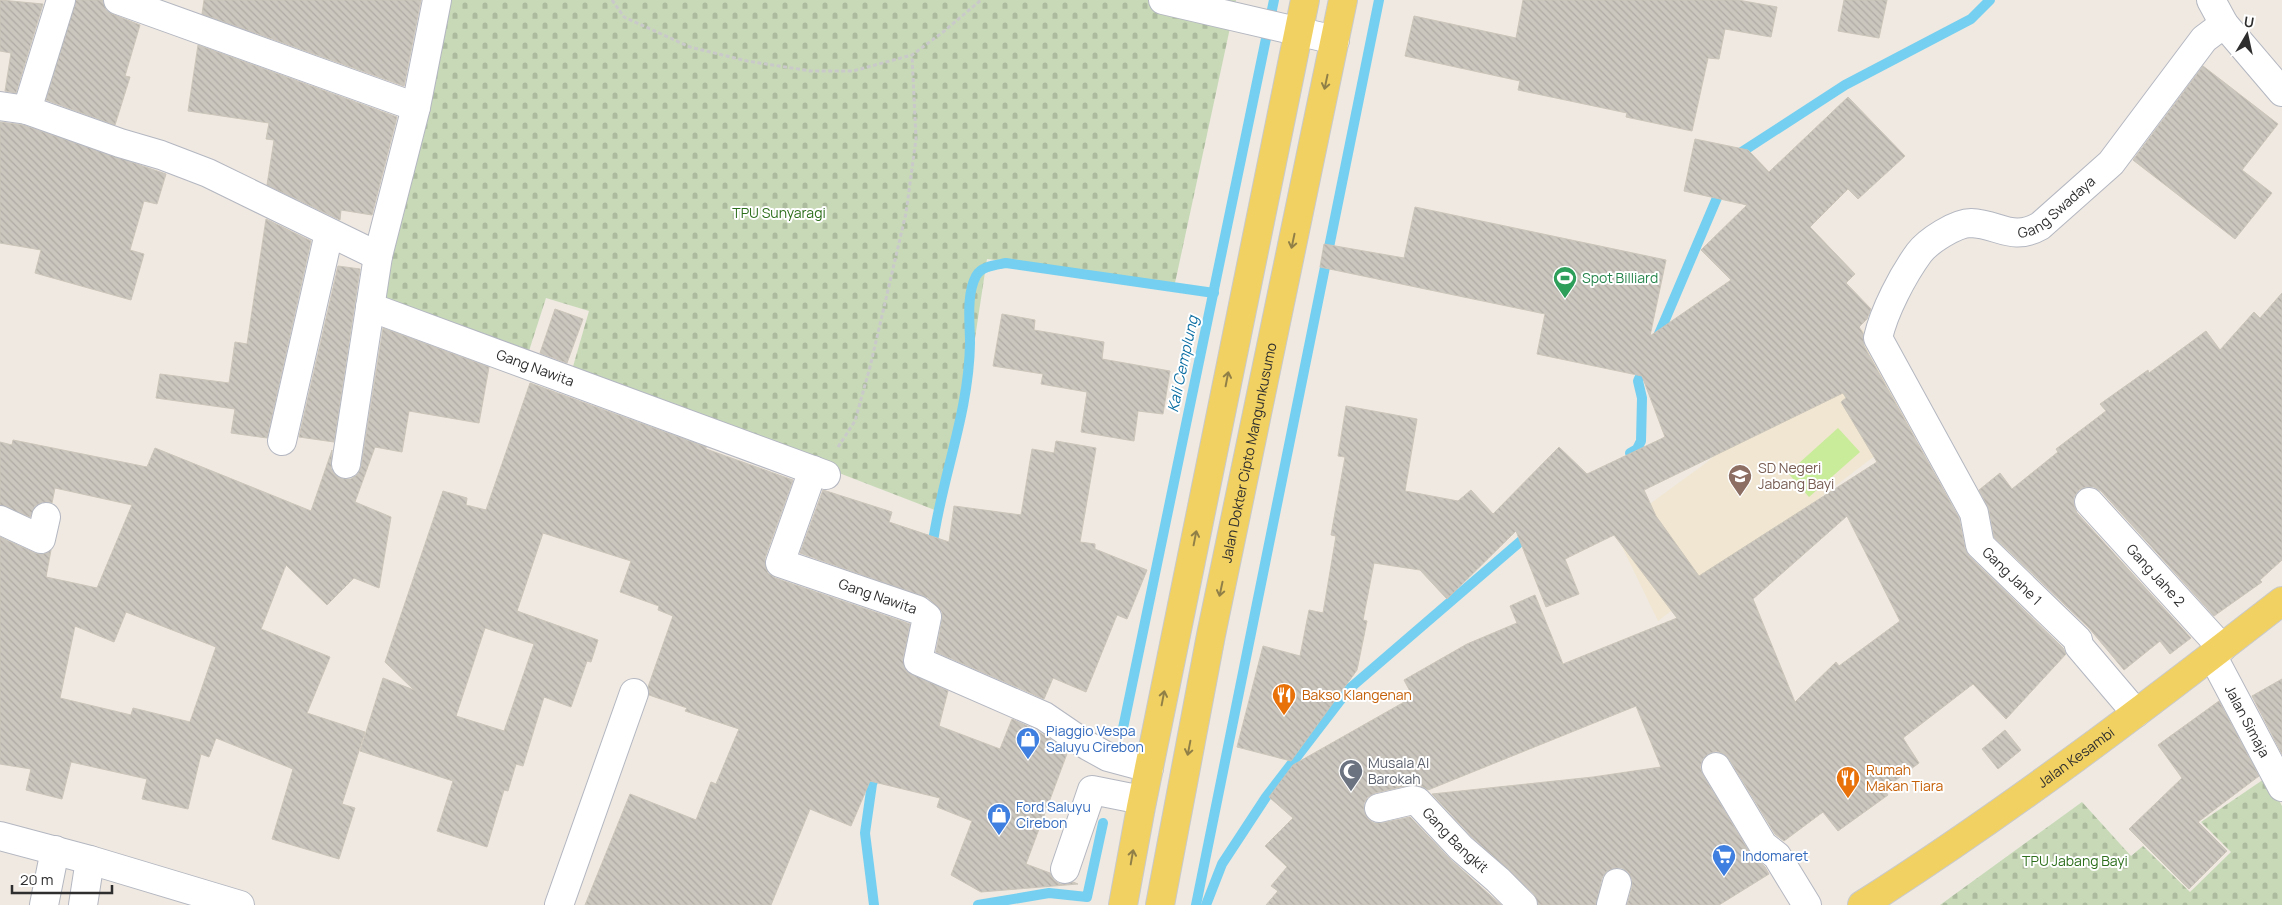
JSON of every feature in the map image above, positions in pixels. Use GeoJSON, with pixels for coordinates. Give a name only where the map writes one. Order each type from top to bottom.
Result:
{"type":"FeatureCollection","features":[{"type":"Feature","properties":{"kind":"main road"},"geometry":{"type":"LineString","coordinates":[[1123,905],[1149,768],[1277,27],[1305,0]]}},
{"type":"Feature","properties":{"kind":"main road","name":"Jalan Dokter Cipto Mangunkusumo"},"geometry":{"type":"LineString","coordinates":[[1160,905],[1211,635],[1343,0]]}},
{"type":"Feature","properties":{"kind":"main road","name":"Jalan Kesambi"},"geometry":{"type":"LineString","coordinates":[[1862,905],[1983,826],[2136,713],[2282,601]]}},
{"type":"Feature","properties":{"kind":"street"},"geometry":{"type":"LineString","coordinates":[[27,110],[60,0]]}},
{"type":"Feature","properties":{"kind":"street"},"geometry":{"type":"LineString","coordinates":[[118,0],[416,106]]}},
{"type":"Feature","properties":{"kind":"street"},"geometry":{"type":"LineString","coordinates":[[346,464],[378,256],[416,106],[437,0]]}},
{"type":"Feature","properties":{"kind":"street"},"geometry":{"type":"LineString","coordinates":[[1163,0],[1335,40]]}},
{"type":"Feature","properties":{"kind":"street"},"geometry":{"type":"LineString","coordinates":[[2211,0],[2224,24],[2282,92]]}},
{"type":"Feature","properties":{"kind":"street","name":"Gang Swadaya"},"geometry":{"type":"LineString","coordinates":[[1878,338],[1889,304],[1920,252],[1953,227],[1962,224],[1972,223],[2016,234],[2029,232],[2040,226],[2111,163],[2204,39],[2224,24]]}},
{"type":"Feature","properties":{"kind":"street"},"geometry":{"type":"LineString","coordinates":[[0,106],[27,110],[120,143],[161,155],[208,173],[378,256]]}},
{"type":"Feature","properties":{"kind":"street"},"geometry":{"type":"LineString","coordinates":[[282,441],[329,233]]}},
{"type":"Feature","properties":{"kind":"street","name":"Gang Nawita"},"geometry":{"type":"LineString","coordinates":[[370,307],[819,472],[780,563],[918,610],[927,617],[918,661],[1044,716],[1108,757],[1149,768]]}},
{"type":"Feature","properties":{"kind":"street","name":"Gang Jahe 1"},"geometry":{"type":"LineString","coordinates":[[1878,338],[1974,513],[1980,546],[2078,640],[2079,646],[2136,713]]}},
{"type":"Feature","properties":{"kind":"street","name":"Gang Jahe 2"},"geometry":{"type":"LineString","coordinates":[[2089,502],[2217,652]]}},
{"type":"Feature","properties":{"kind":"street"},"geometry":{"type":"LineString","coordinates":[[0,520],[42,539],[46,517]]}},
{"type":"Feature","properties":{"kind":"street","name":"Jalan Simaja"},"geometry":{"type":"LineString","coordinates":[[2217,652],[2282,787]]}},
{"type":"Feature","properties":{"kind":"street"},"geometry":{"type":"LineString","coordinates":[[559,905],[634,693]]}},
{"type":"Feature","properties":{"kind":"street"},"geometry":{"type":"LineString","coordinates":[[1716,767],[1763,845],[1777,856],[1806,905]]}},
{"type":"Feature","properties":{"kind":"street"},"geometry":{"type":"LineString","coordinates":[[1065,869],[1092,790],[1142,800]]}},
{"type":"Feature","properties":{"kind":"street","name":"Gang Bangkit"},"geometry":{"type":"LineString","coordinates":[[1379,808],[1413,800],[1417,801],[1461,848],[1523,905]]}},
{"type":"Feature","properties":{"kind":"street"},"geometry":{"type":"LineString","coordinates":[[0,836],[56,850],[240,905]]}},
{"type":"Feature","properties":{"kind":"street"},"geometry":{"type":"LineString","coordinates":[[46,895],[56,850]]}},
{"type":"Feature","properties":{"kind":"street"},"geometry":{"type":"LineString","coordinates":[[83,905],[90,860]]}},
{"type":"Feature","properties":{"kind":"path"},"geometry":{"type":"LineString","coordinates":[[612,0],[624,17],[690,47],[747,61],[812,71],[853,71],[912,55],[981,0]]}},
{"type":"Feature","properties":{"kind":"path"},"geometry":{"type":"LineString","coordinates":[[819,472],[855,421],[870,367],[906,213],[916,139],[912,55]]}},
{"type":"Feature","properties":{"kind":"shaded area","name":"SD Negeri Jabang Bayi"},"geometry":{"type":"Polygon","coordinates":[[[1862,329],[1922,428],[1872,458],[1658,621],[1614,530],[1706,463],[1862,329]]]}},
{"type":"Feature","properties":{"kind":"green space","name":"TPU Sunyaragi"},"geometry":{"type":"Polygon","coordinates":[[[449,0],[1236,0],[1175,283],[987,259],[960,437],[940,512],[572,370],[589,311],[546,298],[528,354],[382,303],[449,0]]]}},
{"type":"Feature","properties":{"kind":"green space"},"geometry":{"type":"Polygon","coordinates":[[[1838,428],[1860,452],[1809,497],[1788,473],[1838,428]]]}},
{"type":"Feature","properties":{"kind":"green space","name":"TPU Jabang Bayi"},"geometry":{"type":"Polygon","coordinates":[[[2267,777],[2282,806],[2282,905],[1940,905],[2082,802],[2131,856],[2143,846],[2190,892],[2231,852],[2201,822],[2267,777]]]}},
{"type":"Feature","properties":{"kind":"building"},"geometry":{"type":"Polygon","coordinates":[[[0,0],[43,4],[16,93],[5,91],[11,53],[0,51],[0,0]]]}},
{"type":"Feature","properties":{"kind":"building"},"geometry":{"type":"Polygon","coordinates":[[[76,0],[103,0],[106,10],[140,25],[125,76],[130,77],[115,125],[46,100],[76,0]]]}},
{"type":"Feature","properties":{"kind":"building"},"geometry":{"type":"Polygon","coordinates":[[[204,0],[421,0],[404,86],[202,14],[204,0]]]}},
{"type":"Feature","properties":{"kind":"building"},"geometry":{"type":"Polygon","coordinates":[[[1523,0],[1738,0],[1777,7],[1771,37],[1725,29],[1719,59],[1708,58],[1692,131],[1626,117],[1627,113],[1518,90],[1520,81],[1405,56],[1414,16],[1516,38],[1523,0]]]}},
{"type":"Feature","properties":{"kind":"building"},"geometry":{"type":"Polygon","coordinates":[[[1844,0],[1887,0],[1879,38],[1838,31],[1844,0]]]}},
{"type":"Feature","properties":{"kind":"building"},"geometry":{"type":"Polygon","coordinates":[[[198,45],[397,117],[372,215],[341,210],[340,220],[267,185],[274,140],[266,139],[269,123],[188,111],[198,45]]]}},
{"type":"Feature","properties":{"kind":"building"},"geometry":{"type":"Polygon","coordinates":[[[2203,66],[2278,124],[2242,170],[2272,193],[2235,239],[2133,160],[2203,66]]]}},
{"type":"Feature","properties":{"kind":"building"},"geometry":{"type":"Polygon","coordinates":[[[1848,97],[1905,156],[1858,199],[1848,189],[1810,227],[1855,274],[1846,283],[1871,309],[1867,319],[1859,327],[1863,333],[1864,346],[1959,518],[1965,548],[1969,556],[2063,648],[2066,654],[2006,719],[1973,684],[1903,738],[1919,763],[1884,789],[1888,795],[1838,831],[1823,812],[1784,841],[1775,834],[1729,759],[1724,754],[1716,751],[1708,754],[1703,759],[1700,767],[1703,775],[1750,853],[1765,867],[1769,874],[1719,905],[1627,905],[1632,887],[1632,879],[1628,872],[1622,868],[1614,868],[1606,872],[1602,878],[1596,905],[1538,905],[1534,894],[1472,837],[1432,794],[1593,777],[1661,767],[1636,706],[1428,790],[1421,786],[1409,785],[1375,793],[1368,797],[1364,803],[1364,811],[1368,819],[1374,823],[1382,823],[1410,817],[1450,859],[1501,905],[1266,905],[1278,891],[1271,886],[1287,867],[1265,846],[1293,818],[1269,797],[1293,765],[1413,697],[1404,680],[1467,644],[1517,623],[1510,606],[1535,595],[1563,664],[1677,618],[1614,535],[1565,559],[1579,594],[1546,607],[1516,531],[1447,599],[1420,570],[1374,563],[1363,620],[1367,621],[1357,670],[1291,761],[1237,747],[1263,646],[1300,656],[1309,610],[1323,613],[1336,536],[1331,535],[1345,457],[1338,456],[1346,406],[1417,419],[1405,491],[1458,501],[1471,490],[1493,514],[1559,447],[1587,474],[1665,437],[1642,376],[1537,354],[1545,314],[1320,267],[1324,244],[1404,258],[1415,207],[1666,260],[1650,336],[1731,280],[1701,250],[1747,205],[1684,191],[1695,139],[1748,150],[1769,172],[1848,97]],[[1843,393],[1644,490],[1656,516],[1699,576],[1877,462],[1841,402],[1846,398],[1843,393]],[[1847,516],[1753,599],[1795,702],[1836,662],[1839,666],[1900,621],[1847,516]]]}},
{"type":"Feature","properties":{"kind":"building"},"geometry":{"type":"Polygon","coordinates":[[[0,122],[23,125],[166,174],[157,204],[144,201],[130,250],[144,254],[131,300],[35,273],[41,250],[0,243],[0,122]]]}},
{"type":"Feature","properties":{"kind":"building"},"geometry":{"type":"Polygon","coordinates":[[[266,219],[311,241],[267,438],[231,433],[235,409],[156,398],[160,374],[229,383],[235,342],[247,344],[266,219]]]}},
{"type":"Feature","properties":{"kind":"building"},"geometry":{"type":"Polygon","coordinates":[[[338,266],[360,269],[334,442],[299,437],[338,266]]]}},
{"type":"Feature","properties":{"kind":"building"},"geometry":{"type":"Polygon","coordinates":[[[2282,293],[2282,560],[2260,580],[2262,582],[2214,616],[2101,491],[2094,487],[2086,487],[2079,490],[2074,497],[2077,513],[2191,638],[2170,654],[2160,641],[2124,670],[2089,628],[1994,537],[1989,510],[1979,490],[2000,473],[2012,489],[2058,452],[2056,449],[2106,411],[2100,404],[2148,370],[2149,373],[2206,331],[2220,350],[2254,312],[2260,318],[2282,293]]]}},
{"type":"Feature","properties":{"kind":"building"},"geometry":{"type":"Polygon","coordinates":[[[555,309],[583,319],[567,363],[540,353],[555,309]]]}},
{"type":"Feature","properties":{"kind":"building"},"geometry":{"type":"Polygon","coordinates":[[[1002,314],[1035,320],[1034,330],[1104,342],[1102,359],[1170,371],[1163,414],[1138,411],[1134,441],[1081,432],[1087,392],[1041,384],[1043,374],[993,366],[1002,314]]]}},
{"type":"Feature","properties":{"kind":"building"},"geometry":{"type":"Polygon","coordinates":[[[383,328],[489,367],[479,423],[409,411],[402,452],[375,447],[355,502],[391,517],[379,588],[354,578],[327,605],[286,565],[261,629],[330,657],[307,713],[365,732],[342,804],[355,808],[339,859],[272,839],[293,769],[216,738],[209,757],[201,754],[188,809],[142,799],[147,779],[71,762],[62,799],[26,790],[31,769],[0,764],[0,537],[35,553],[44,554],[51,550],[46,577],[97,588],[132,505],[55,488],[52,503],[42,502],[35,506],[30,517],[0,505],[0,442],[12,445],[13,440],[147,467],[155,448],[311,511],[332,450],[331,469],[337,476],[343,479],[351,479],[358,474],[361,467],[383,328]],[[126,612],[114,642],[75,626],[60,698],[131,715],[133,708],[190,722],[216,647],[126,612]]]}},
{"type":"Feature","properties":{"kind":"building"},"geometry":{"type":"Polygon","coordinates":[[[530,383],[793,480],[765,558],[768,573],[775,578],[910,624],[903,658],[906,671],[948,691],[939,726],[1000,749],[1012,719],[1036,730],[1068,751],[1026,864],[1050,873],[1054,880],[1060,884],[1073,882],[1078,884],[981,892],[951,875],[972,821],[937,807],[940,798],[870,781],[851,826],[810,809],[771,905],[585,905],[630,794],[696,820],[711,782],[716,784],[739,729],[685,711],[687,708],[649,695],[648,687],[673,616],[658,610],[659,606],[620,592],[631,561],[543,533],[517,611],[598,640],[591,662],[587,661],[571,707],[544,697],[523,766],[516,764],[508,791],[504,790],[487,847],[437,831],[453,781],[360,751],[383,678],[414,690],[385,662],[443,491],[467,498],[466,505],[486,510],[530,383]],[[485,628],[456,716],[504,731],[534,644],[485,628]]]}},
{"type":"Feature","properties":{"kind":"building"},"geometry":{"type":"Polygon","coordinates":[[[1056,441],[1096,448],[1080,542],[1095,544],[1095,549],[1147,570],[1127,619],[1117,615],[1086,692],[1053,678],[1044,699],[936,652],[942,612],[928,598],[800,553],[823,490],[892,512],[889,522],[949,542],[954,506],[1021,515],[1032,449],[1054,453],[1056,441]]]}},
{"type":"Feature","properties":{"kind":"building"},"geometry":{"type":"Polygon","coordinates":[[[2282,679],[2282,754],[2252,696],[2282,679]]]}},
{"type":"Feature","properties":{"kind":"building"},"geometry":{"type":"Polygon","coordinates":[[[2219,701],[2259,776],[2198,822],[2227,851],[2189,889],[2129,829],[2182,778],[2158,745],[2219,701]]]}},
{"type":"Feature","properties":{"kind":"building"},"geometry":{"type":"Polygon","coordinates":[[[2005,730],[2021,750],[1998,769],[1982,749],[2005,730]]]}},
{"type":"Feature","properties":{"kind":"waterway","name":"Kali Cemplung"},"geometry":{"type":"LineString","coordinates":[[1122,733],[1274,0]]}},
{"type":"Feature","properties":{"kind":"waterway"},"geometry":{"type":"LineString","coordinates":[[1196,905],[1379,0]]}},
{"type":"Feature","properties":{"kind":"waterway"},"geometry":{"type":"LineString","coordinates":[[1734,157],[1845,85],[1971,19],[1990,0]]}},
{"type":"Feature","properties":{"kind":"waterway"},"geometry":{"type":"LineString","coordinates":[[1656,341],[1722,186]]}},
{"type":"Feature","properties":{"kind":"waterway"},"geometry":{"type":"LineString","coordinates":[[932,548],[936,522],[965,395],[970,343],[971,292],[976,276],[981,270],[989,266],[1006,263],[1214,293]]}},
{"type":"Feature","properties":{"kind":"waterway"},"geometry":{"type":"LineString","coordinates":[[1630,453],[1637,449],[1641,441],[1642,398],[1638,381],[1646,363]]}},
{"type":"Feature","properties":{"kind":"waterway"},"geometry":{"type":"LineString","coordinates":[[1206,905],[1222,864],[1266,797],[1349,689],[1529,534]]}},
{"type":"Feature","properties":{"kind":"waterway"},"geometry":{"type":"LineString","coordinates":[[874,905],[865,833],[872,784],[877,770]]}},
{"type":"Feature","properties":{"kind":"waterway"},"geometry":{"type":"LineString","coordinates":[[978,905],[1049,893],[1087,897],[1103,823]]}},
{"type":"Feature","properties":{"kind":"place","name":"Spot Billiard"},"geometry":{"type":"Point","coordinates":[1565,299]}},
{"type":"Feature","properties":{"kind":"place","name":"SD Negeri Jabang Bayi"},"geometry":{"type":"Point","coordinates":[1740,497]}},
{"type":"Feature","properties":{"kind":"place","name":"Bakso Klangenan"},"geometry":{"type":"Point","coordinates":[1284,716]}},
{"type":"Feature","properties":{"kind":"place","name":"Piaggio Vespa Saluyu Cirebon"},"geometry":{"type":"Point","coordinates":[1028,760]}},
{"type":"Feature","properties":{"kind":"place","name":"Musala Al Barokah"},"geometry":{"type":"Point","coordinates":[1351,792]}},
{"type":"Feature","properties":{"kind":"place","name":"Rumah Makan Tiara"},"geometry":{"type":"Point","coordinates":[1848,799]}},
{"type":"Feature","properties":{"kind":"place","name":"Ford Saluyu Cirebon"},"geometry":{"type":"Point","coordinates":[999,836]}},
{"type":"Feature","properties":{"kind":"place","name":"Indomaret"},"geometry":{"type":"Point","coordinates":[1724,877]}}]}
